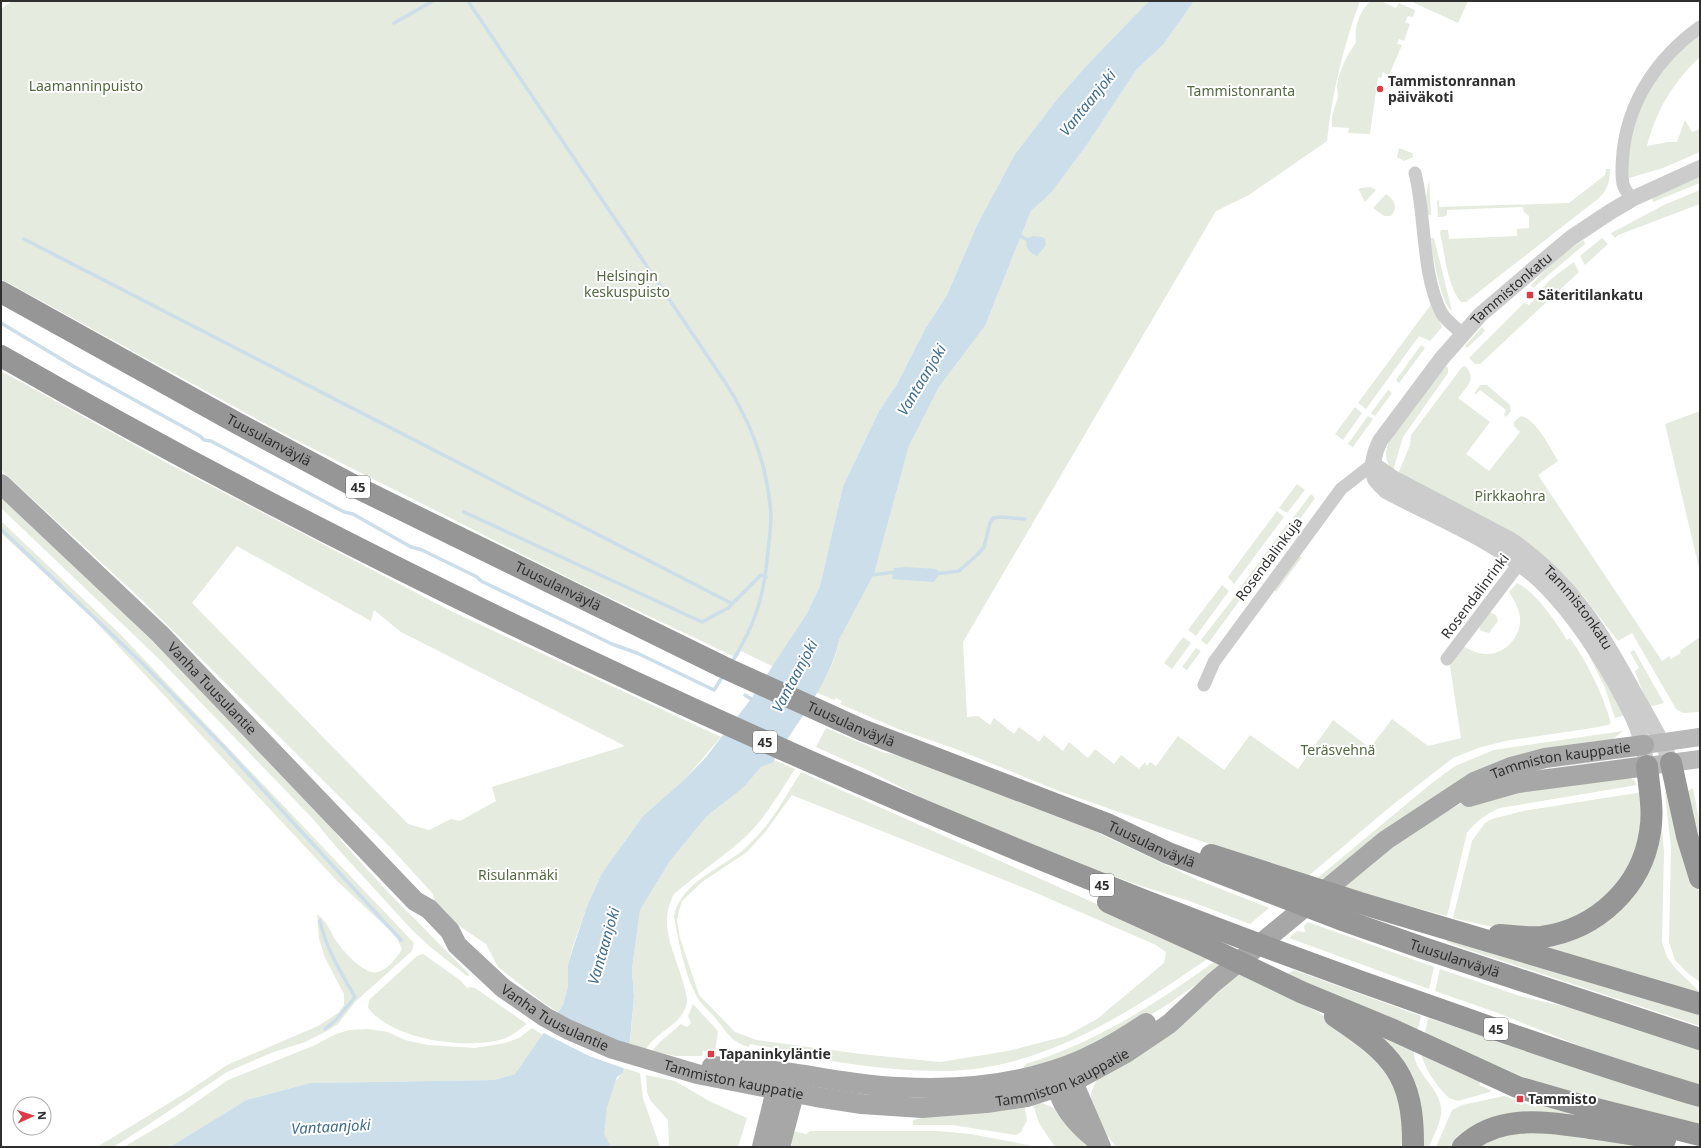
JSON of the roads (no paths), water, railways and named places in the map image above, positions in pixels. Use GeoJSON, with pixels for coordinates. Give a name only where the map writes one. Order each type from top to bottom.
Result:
{"type":"FeatureCollection","features":[{"type":"Feature","properties":{"kind":"highway","name":"Tuusulanväylä"},"geometry":{"type":"LineString","coordinates":[[1,292],[234,422],[356,486],[723,667],[862,730],[1106,824],[1168,853],[1276,886],[1340,919],[1443,955],[1700,1038]]}},
{"type":"Feature","properties":{"kind":"highway","name":"45"},"geometry":{"type":"LineString","coordinates":[[1,356],[340,540],[694,710],[836,773],[984,837],[1293,958],[1616,1071],[1700,1096]]}},
{"type":"Feature","properties":{"kind":"highway"},"geometry":{"type":"LineString","coordinates":[[1671,763],[1687,836],[1700,878]]}},
{"type":"Feature","properties":{"kind":"highway"},"geometry":{"type":"LineString","coordinates":[[1454,930],[1522,937],[1541,937],[1577,927],[1606,909],[1621,896],[1633,879],[1647,848],[1652,814],[1646,766]]}},
{"type":"Feature","properties":{"kind":"highway"},"geometry":{"type":"LineString","coordinates":[[984,837],[1025,865],[1204,946],[1300,992],[1393,1030],[1517,1087],[1580,1106],[1700,1135]]}},
{"type":"Feature","properties":{"kind":"highway"},"geometry":{"type":"LineString","coordinates":[[1276,886],[1360,903],[1700,1004]]}},
{"type":"Feature","properties":{"kind":"highway"},"geometry":{"type":"LineString","coordinates":[[1300,992],[1371,1042],[1396,1067],[1409,1097],[1413,1120],[1413,1147]]}},
{"type":"Feature","properties":{"kind":"highway"},"geometry":{"type":"LineString","coordinates":[[1463,1147],[1482,1132],[1502,1125],[1527,1122],[1578,1126],[1700,1146]]}},
{"type":"Feature","properties":{"kind":"main road","name":"Vanha Tuusulantie"},"geometry":{"type":"LineString","coordinates":[[1,484],[160,634],[415,901],[429,909],[450,931],[457,945],[481,968],[519,999],[545,1017],[587,1039],[613,1049],[668,1064]]}},
{"type":"Feature","properties":{"kind":"main road","name":"Tammiston kauppatie"},"geometry":{"type":"LineString","coordinates":[[668,1064],[697,1074],[785,1092],[862,1104],[922,1108],[992,1102],[1026,1097],[1061,1080],[1080,1060],[1123,1038],[1160,1013],[1213,982],[1386,840],[1474,782],[1511,767],[1545,758],[1700,738]]}},
{"type":"Feature","properties":{"kind":"main road","name":"Tammiston kauppatie"},"geometry":{"type":"LineString","coordinates":[[1432,810],[1480,793],[1518,783],[1700,759]]}},
{"type":"Feature","properties":{"kind":"main road","name":"Tammiston kauppatie"},"geometry":{"type":"LineString","coordinates":[[668,1064],[710,1065],[790,1073],[898,1087],[939,1088],[985,1085],[1022,1078],[1061,1080]]}},
{"type":"Feature","properties":{"kind":"main road"},"geometry":{"type":"LineString","coordinates":[[762,1147],[785,1092],[790,1073]]}},
{"type":"Feature","properties":{"kind":"main road"},"geometry":{"type":"LineString","coordinates":[[1061,1080],[1067,1111],[1079,1127],[1099,1144]]}},
{"type":"Feature","properties":{"kind":"main road"},"geometry":{"type":"LineString","coordinates":[[780,1147],[785,1092]]}},
{"type":"Feature","properties":{"kind":"street"},"geometry":{"type":"LineString","coordinates":[[1632,199],[1623,185],[1621,166],[1625,140],[1632,112],[1648,80],[1660,64],[1684,39],[1700,27]]}},
{"type":"Feature","properties":{"kind":"street","name":"Tammistonkatu"},"geometry":{"type":"LineString","coordinates":[[1671,763],[1637,726],[1589,640],[1567,609],[1538,579],[1523,558],[1489,544],[1386,491],[1375,479],[1373,464],[1374,455],[1380,441],[1428,376],[1480,316],[1571,238],[1632,199],[1700,168]]}},
{"type":"Feature","properties":{"kind":"street"},"geometry":{"type":"LineString","coordinates":[[1415,173],[1422,228],[1434,289],[1442,313],[1463,334]]}},
{"type":"Feature","properties":{"kind":"street","name":"Rosendalinkuja"},"geometry":{"type":"LineString","coordinates":[[1204,685],[1214,662],[1341,489],[1373,464]]}},
{"type":"Feature","properties":{"kind":"street","name":"Rosendalinrinki"},"geometry":{"type":"LineString","coordinates":[[1447,659],[1523,558]]}},
{"type":"Feature","properties":{"kind":"street","name":"Tammistonkatu"},"geometry":{"type":"LineString","coordinates":[[1646,766],[1653,744]]}},
{"type":"Feature","properties":{"kind":"water","name":"Vantaanjoki"},"geometry":{"type":"Polygon","coordinates":[[[1149,1],[1194,1],[1163,45],[1137,69],[1086,146],[1051,193],[1031,211],[985,326],[939,387],[909,446],[874,574],[839,640],[829,671],[821,687],[773,762],[761,767],[743,788],[707,816],[670,861],[640,910],[632,969],[634,997],[630,1041],[623,1073],[617,1077],[607,1107],[604,1134],[611,1147],[170,1147],[246,1100],[310,1083],[494,1080],[515,1074],[563,1005],[568,986],[568,965],[573,948],[587,906],[602,873],[643,816],[686,778],[706,757],[751,699],[806,615],[820,586],[843,486],[879,411],[897,384],[925,329],[947,295],[977,225],[1015,154],[1058,98],[1086,66],[1149,1]]]}},
{"type":"Feature","properties":{"kind":"water"},"geometry":{"type":"Polygon","coordinates":[[[1032,236],[1042,237],[1045,239],[1046,245],[1037,256],[1030,252],[1026,245],[1027,240],[1032,236]]]}},
{"type":"Feature","properties":{"kind":"water"},"geometry":{"type":"Polygon","coordinates":[[[906,567],[936,569],[938,570],[939,574],[934,582],[892,579],[894,568],[906,567]]]}},
{"type":"Feature","properties":{"kind":"waterway"},"geometry":{"type":"LineString","coordinates":[[394,23],[433,1]]}},
{"type":"Feature","properties":{"kind":"waterway"},"geometry":{"type":"LineString","coordinates":[[468,1],[725,382],[743,413],[757,446],[766,480],[771,515],[766,567],[758,609],[747,635],[732,662]]}},
{"type":"Feature","properties":{"kind":"waterway"},"geometry":{"type":"LineString","coordinates":[[1020,236],[1030,241]]}},
{"type":"Feature","properties":{"kind":"waterway"},"geometry":{"type":"LineString","coordinates":[[24,239],[731,603]]}},
{"type":"Feature","properties":{"kind":"waterway"},"geometry":{"type":"LineString","coordinates":[[1,323],[73,366],[200,436],[204,440],[211,441],[344,512],[353,514],[411,547],[422,550],[477,577],[481,581],[612,644],[637,653],[714,690],[723,676]]}},
{"type":"Feature","properties":{"kind":"waterway"},"geometry":{"type":"LineString","coordinates":[[464,512],[702,622],[728,608],[761,575],[766,577]]}},
{"type":"Feature","properties":{"kind":"waterway"},"geometry":{"type":"LineString","coordinates":[[935,574],[959,571],[978,554],[984,547],[990,523],[993,518],[1001,517],[1025,519]]}},
{"type":"Feature","properties":{"kind":"waterway"},"geometry":{"type":"LineString","coordinates":[[1,529],[142,663],[221,744],[401,940]]}},
{"type":"Feature","properties":{"kind":"waterway"},"geometry":{"type":"LineString","coordinates":[[870,575],[897,572]]}},
{"type":"Feature","properties":{"kind":"waterway"},"geometry":{"type":"LineString","coordinates":[[745,695],[751,699]]}},
{"type":"Feature","properties":{"kind":"waterway"},"geometry":{"type":"LineString","coordinates":[[320,921],[330,951],[355,997],[336,1020],[325,1029]]}},
{"type":"Feature","properties":{"kind":"place","name":"Tammistonrannan päiväkoti"},"geometry":{"type":"Point","coordinates":[1380,89]}},
{"type":"Feature","properties":{"kind":"place","name":"Säteritilankatu"},"geometry":{"type":"Point","coordinates":[1530,295]}},
{"type":"Feature","properties":{"kind":"place","name":"Tapaninkyläntie"},"geometry":{"type":"Point","coordinates":[711,1054]}},
{"type":"Feature","properties":{"kind":"place","name":"Tammisto"},"geometry":{"type":"Point","coordinates":[1520,1099]}},
{"type":"Feature","properties":{"kind":"park label","name":"Laamanninpuisto"},"geometry":{"type":"Point","coordinates":[86,86]}},
{"type":"Feature","properties":{"kind":"park label","name":"Tammistonranta"},"geometry":{"type":"Point","coordinates":[1241,91]}},
{"type":"Feature","properties":{"kind":"park label","name":"Helsingin keskuspuisto"},"geometry":{"type":"Point","coordinates":[627,284]}},
{"type":"Feature","properties":{"kind":"park label","name":"Pirkkaohra"},"geometry":{"type":"Point","coordinates":[1510,496]}},
{"type":"Feature","properties":{"kind":"park label","name":"Teräsvehnä"},"geometry":{"type":"Point","coordinates":[1338,750]}},
{"type":"Feature","properties":{"kind":"park label","name":"Risulanmäki"},"geometry":{"type":"Point","coordinates":[518,875]}}]}
